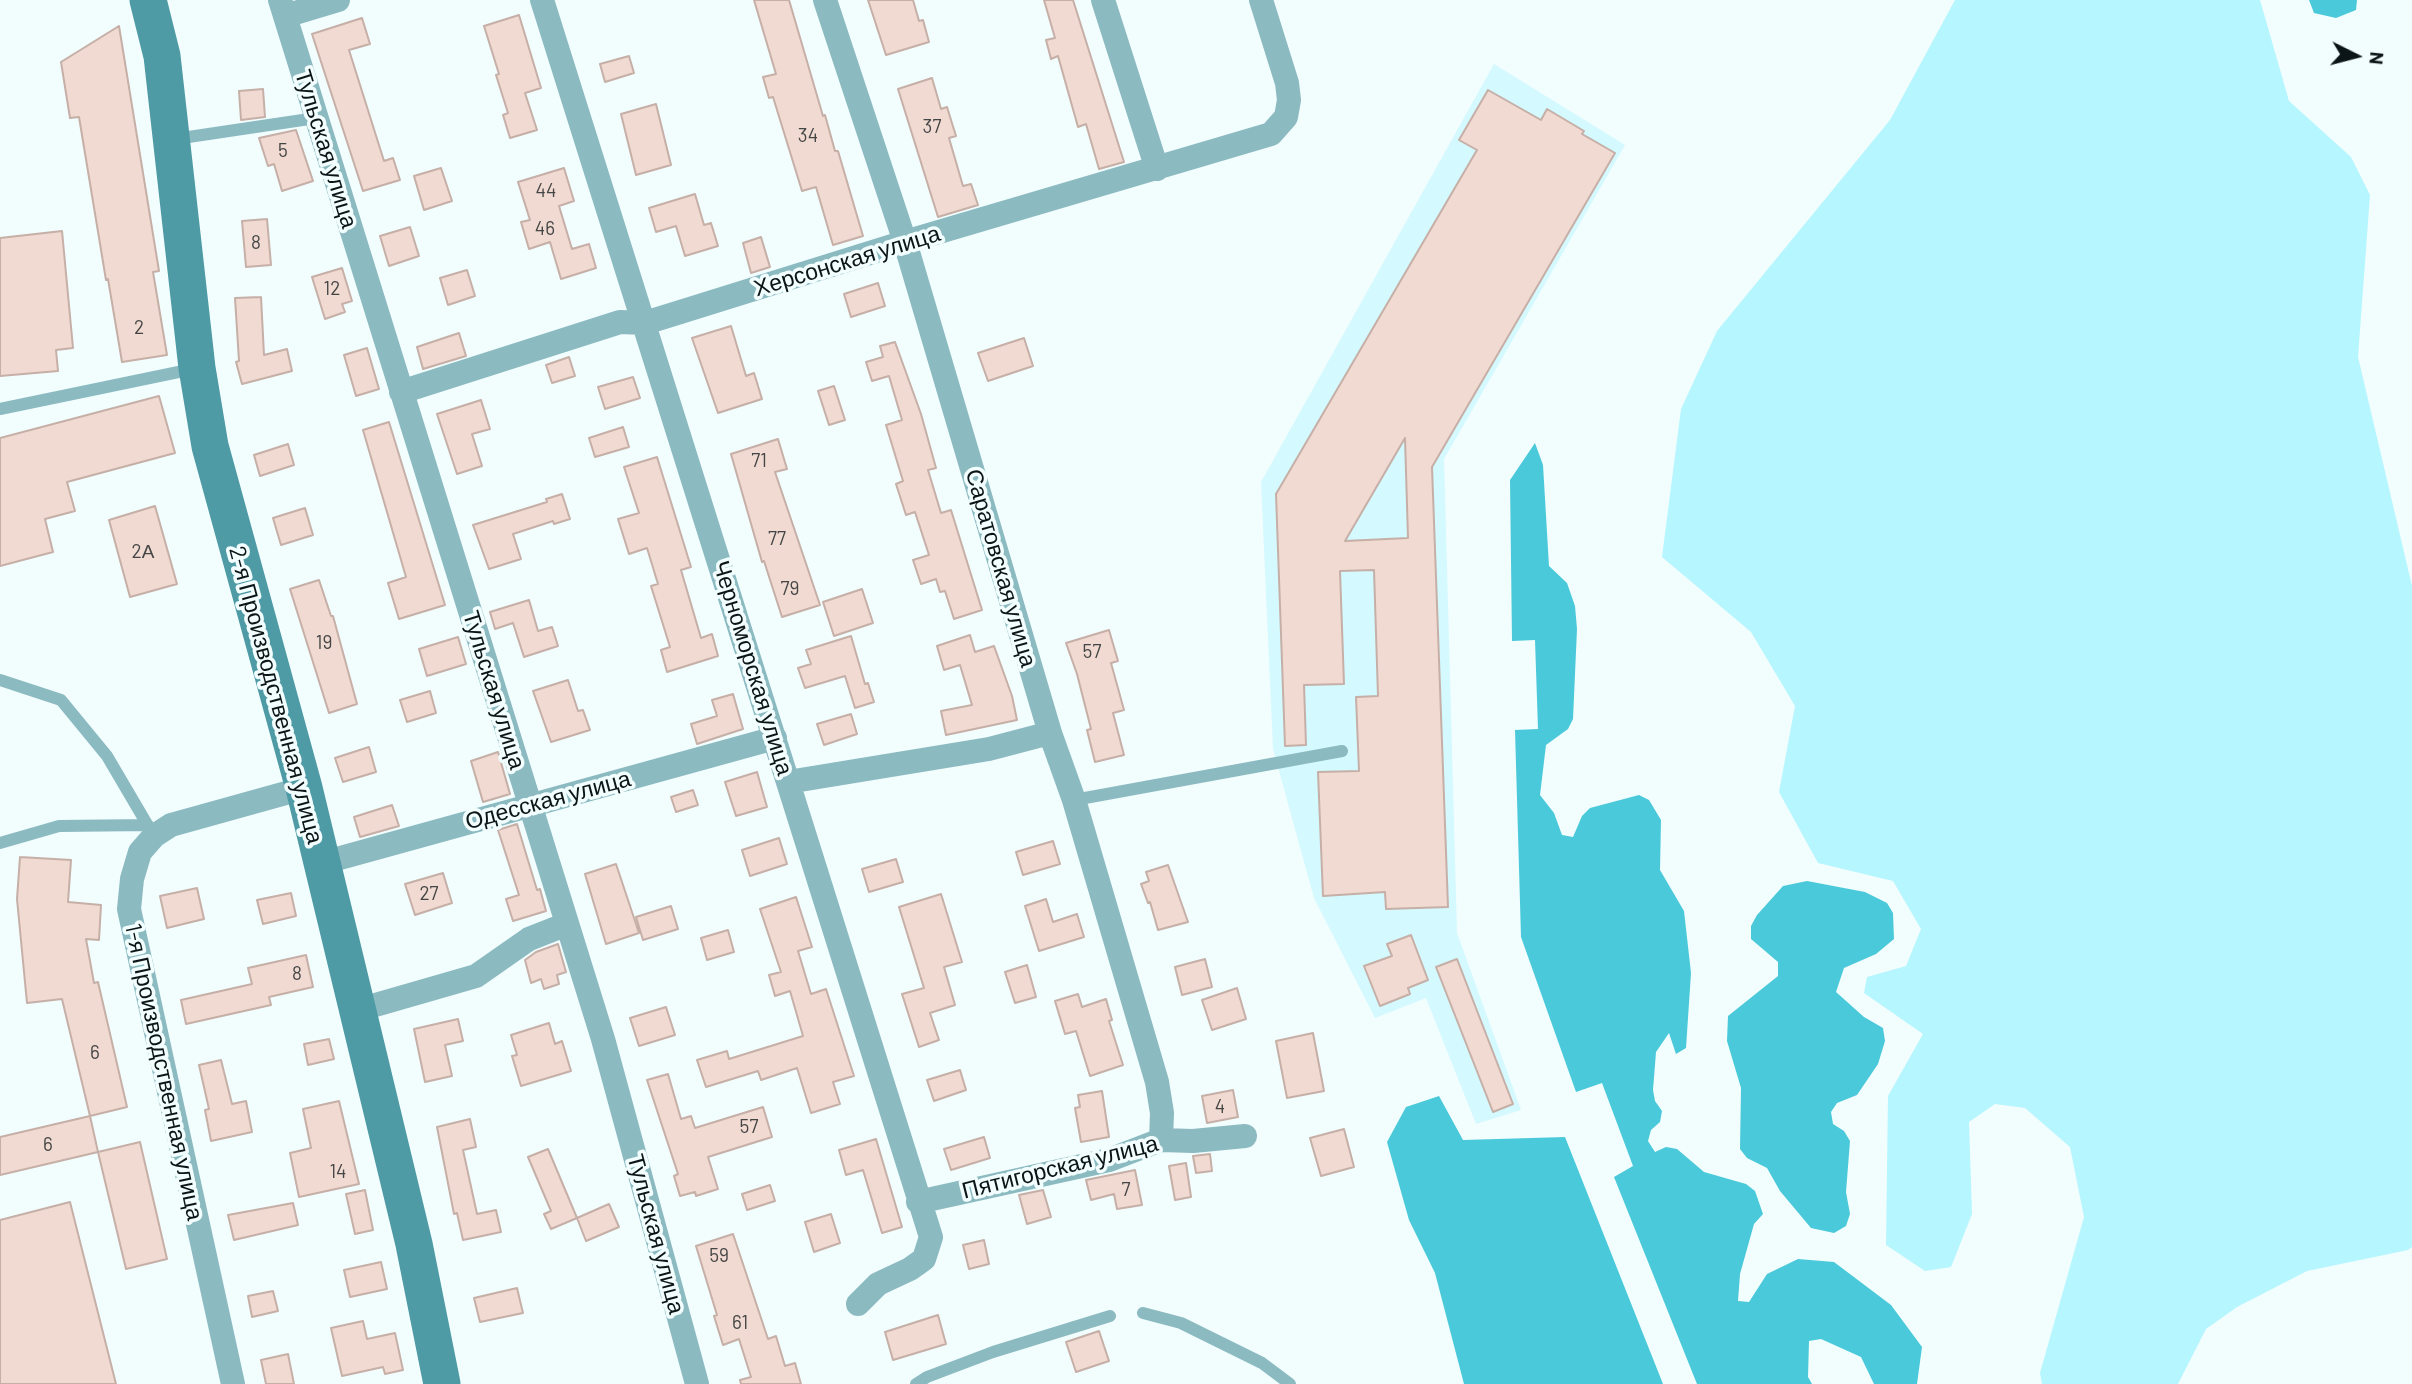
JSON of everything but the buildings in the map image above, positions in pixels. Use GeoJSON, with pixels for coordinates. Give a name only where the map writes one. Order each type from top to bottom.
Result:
{"type":"FeatureCollection","features":[{"type":"Feature","properties":{"kind":"street","name":"2-я Производственная улица"},"geometry":{"type":"LineString","coordinates":[[148,0],[162,56],[197,368],[210,446],[304,788],[414,1244],[442,1384]]}},
{"type":"Feature","properties":{"kind":"street"},"geometry":{"type":"LineString","coordinates":[[282,8],[338,0]]}},
{"type":"Feature","properties":{"kind":"street","name":"Черноморская улица"},"geometry":{"type":"LineString","coordinates":[[542,0],[931,1237],[924,1259],[910,1269],[878,1284],[858,1304]]}},
{"type":"Feature","properties":{"kind":"street","name":"Саратовская улица"},"geometry":{"type":"LineString","coordinates":[[825,0],[905,242],[1050,733],[1074,800],[1157,1082],[1161,1140]]}},
{"type":"Feature","properties":{"kind":"street"},"geometry":{"type":"LineString","coordinates":[[1103,0],[1157,169]]}},
{"type":"Feature","properties":{"kind":"street","name":"Херсонская улица"},"geometry":{"type":"LineString","coordinates":[[401,392],[620,322],[645,323],[905,242],[1271,134],[1286,117],[1289,100],[1287,83],[1261,0]]}},
{"type":"Feature","properties":{"kind":"street","name":"Тульская улица"},"geometry":{"type":"LineString","coordinates":[[282,8],[603,1039],[697,1384]]}},
{"type":"Feature","properties":{"kind":"street"},"geometry":{"type":"LineString","coordinates":[[788,782],[989,748],[1050,733]]}},
{"type":"Feature","properties":{"kind":"street","name":"Одесская улица"},"geometry":{"type":"LineString","coordinates":[[322,863],[775,738]]}},
{"type":"Feature","properties":{"kind":"street"},"geometry":{"type":"LineString","coordinates":[[151,830],[304,788]]}},
{"type":"Feature","properties":{"kind":"street","name":"1-я Производственная улица"},"geometry":{"type":"LineString","coordinates":[[151,830],[140,852],[132,878],[129,909],[233,1384]]}},
{"type":"Feature","properties":{"kind":"street"},"geometry":{"type":"LineString","coordinates":[[358,1010],[476,976],[530,940],[567,924]]}},
{"type":"Feature","properties":{"kind":"street","name":"Пятигорская улица"},"geometry":{"type":"LineString","coordinates":[[918,1202],[1109,1160],[1161,1140],[1193,1141],[1245,1136]]}},
{"type":"Feature","properties":{"kind":"lane"},"geometry":{"type":"LineString","coordinates":[[172,139],[316,118]]}},
{"type":"Feature","properties":{"kind":"lane"},"geometry":{"type":"LineString","coordinates":[[0,409],[197,368]]}},
{"type":"Feature","properties":{"kind":"lane"},"geometry":{"type":"LineString","coordinates":[[0,680],[61,700],[107,755],[151,830]]}},
{"type":"Feature","properties":{"kind":"lane"},"geometry":{"type":"LineString","coordinates":[[1074,800],[1342,751]]}},
{"type":"Feature","properties":{"kind":"lane"},"geometry":{"type":"LineString","coordinates":[[0,843],[59,826],[151,830]]}},
{"type":"Feature","properties":{"kind":"lane"},"geometry":{"type":"LineString","coordinates":[[1143,1313],[1181,1323],[1262,1363],[1290,1384]]}},
{"type":"Feature","properties":{"kind":"lane"},"geometry":{"type":"LineString","coordinates":[[916,1384],[927,1377],[993,1352],[1110,1316]]}},
{"type":"Feature","properties":{"kind":"shaded area"},"geometry":{"type":"Polygon","coordinates":[[[1955,0],[2260,0],[2289,101],[2351,157],[2370,195],[2358,357],[2412,586],[2412,1247],[2307,1271],[2237,1307],[2206,1329],[2178,1384],[2042,1384],[2040,1373],[2084,1217],[2070,1147],[2025,1108],[1995,1104],[1969,1122],[1972,1214],[1951,1267],[1925,1271],[1886,1245],[1888,1096],[1923,1034],[1864,993],[1867,977],[1906,966],[1921,929],[1893,881],[1818,863],[1779,792],[1795,706],[1751,632],[1662,557],[1681,409],[1717,331],[1890,120],[1955,0]]]}},
{"type":"Feature","properties":{"kind":"shaded area"},"geometry":{"type":"Polygon","coordinates":[[[2309,0],[2357,0],[2356,10],[2336,18],[2314,13],[2309,0]]]}},
{"type":"Feature","properties":{"kind":"shaded area"},"geometry":{"type":"Polygon","coordinates":[[[1494,64],[1625,145],[1444,459],[1457,933],[1521,1110],[1476,1124],[1426,998],[1375,1018],[1314,898],[1273,749],[1261,482],[1494,64]]]}},
{"type":"Feature","properties":{"kind":"shaded area"},"geometry":{"type":"Polygon","coordinates":[[[1535,443],[1543,465],[1549,566],[1567,583],[1575,606],[1577,629],[1573,719],[1568,729],[1546,745],[1540,795],[1554,813],[1562,835],[1573,837],[1582,816],[1590,808],[1639,795],[1649,800],[1661,820],[1660,870],[1684,911],[1691,973],[1686,1048],[1676,1054],[1669,1033],[1656,1052],[1653,1090],[1655,1101],[1662,1111],[1660,1122],[1651,1130],[1648,1141],[1655,1152],[1666,1147],[1677,1149],[1704,1172],[1746,1184],[1755,1191],[1763,1214],[1754,1224],[1740,1274],[1738,1301],[1749,1302],[1767,1274],[1798,1259],[1834,1262],[1891,1305],[1922,1347],[1917,1384],[1874,1384],[1861,1357],[1821,1339],[1809,1341],[1808,1377],[1812,1384],[1697,1384],[1614,1177],[1633,1166],[1602,1083],[1576,1092],[1521,937],[1515,730],[1538,729],[1535,640],[1512,641],[1510,480],[1535,443]]]}},
{"type":"Feature","properties":{"kind":"shaded area"},"geometry":{"type":"Polygon","coordinates":[[[1807,881],[1865,892],[1887,903],[1893,913],[1894,939],[1876,954],[1844,968],[1836,992],[1864,1017],[1883,1028],[1885,1041],[1878,1064],[1857,1095],[1837,1103],[1831,1112],[1833,1124],[1844,1131],[1850,1141],[1846,1192],[1850,1214],[1846,1226],[1834,1233],[1811,1228],[1780,1191],[1767,1168],[1747,1158],[1740,1149],[1741,1088],[1727,1041],[1728,1016],[1778,976],[1778,962],[1751,939],[1751,926],[1757,915],[1783,886],[1807,881]]]}},
{"type":"Feature","properties":{"kind":"shaded area"},"geometry":{"type":"Polygon","coordinates":[[[1439,1096],[1463,1140],[1565,1137],[1663,1384],[1464,1384],[1435,1273],[1409,1220],[1387,1142],[1406,1107],[1439,1096]]]}}]}
